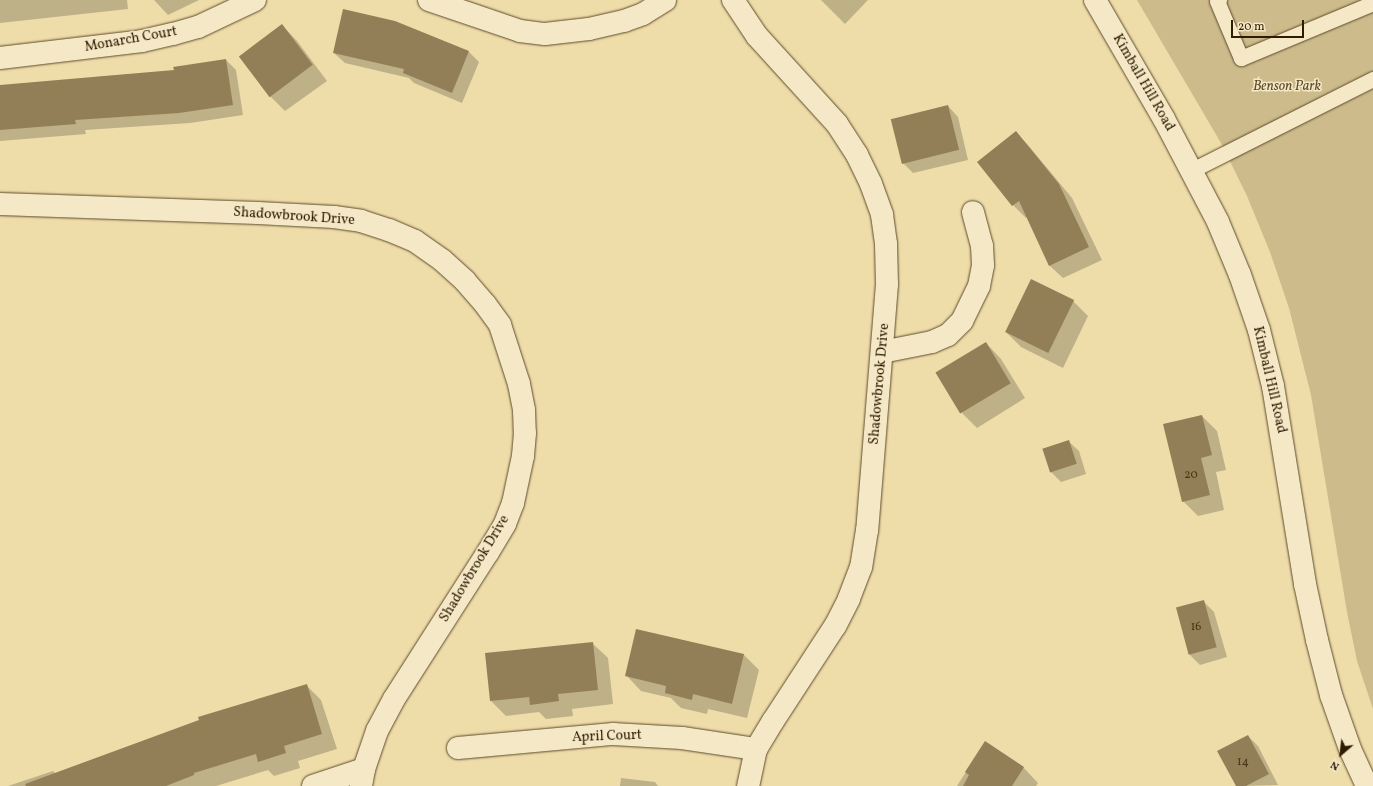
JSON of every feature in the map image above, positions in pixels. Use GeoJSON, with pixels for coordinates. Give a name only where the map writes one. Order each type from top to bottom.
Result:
{"type":"FeatureCollection","features":[{"type":"Feature","properties":{"kind":"street","name":"Monarch Court"},"geometry":{"type":"LineString","coordinates":[[0,58],[142,41],[173,34],[198,27],[255,0]]}},
{"type":"Feature","properties":{"kind":"street"},"geometry":{"type":"LineString","coordinates":[[429,0],[520,31],[545,34],[589,29],[624,21],[643,14],[665,0]]}},
{"type":"Feature","properties":{"kind":"street","name":"Shadowbrook Drive"},"geometry":{"type":"LineString","coordinates":[[733,0],[757,36],[836,124],[857,155],[871,184],[882,215],[886,244],[887,284],[868,530],[861,567],[849,599],[835,626],[756,749],[748,786]]}},
{"type":"Feature","properties":{"kind":"street","name":"Kimball Hill Road"},"geometry":{"type":"LineString","coordinates":[[1095,0],[1192,170],[1218,222],[1240,275],[1259,330],[1273,386],[1305,584],[1317,640],[1332,695],[1350,749],[1367,786]]}},
{"type":"Feature","properties":{"kind":"street","name":"Shadowbrook Drive"},"geometry":{"type":"LineString","coordinates":[[0,204],[334,217],[361,221],[389,230],[415,241],[442,260],[465,281],[485,304],[500,325],[519,384],[524,410],[525,433],[523,456],[513,503],[505,524],[488,552],[394,699],[377,731],[362,778]]}},
{"type":"Feature","properties":{"kind":"street"},"geometry":{"type":"LineString","coordinates":[[882,352],[932,342],[948,335],[962,321],[979,286],[983,265],[982,246],[973,212]]}},
{"type":"Feature","properties":{"kind":"street","name":"April Court"},"geometry":{"type":"LineString","coordinates":[[458,748],[613,734],[682,738],[756,749]]}},
{"type":"Feature","properties":{"kind":"street"},"geometry":{"type":"LineString","coordinates":[[312,786],[362,778]]}},
{"type":"Feature","properties":{"kind":"lane"},"geometry":{"type":"LineString","coordinates":[[1219,0],[1217,1],[1241,58],[1373,3]]}},
{"type":"Feature","properties":{"kind":"lane"},"geometry":{"type":"LineString","coordinates":[[1192,170],[1373,79]]}},
{"type":"Feature","properties":{"kind":"green space","name":"Benson Park"},"geometry":{"type":"Polygon","coordinates":[[[1137,0],[1373,0],[1373,709],[1357,661],[1347,612],[1311,395],[1289,308],[1270,252],[1247,196],[1221,143],[1137,0]]]}},
{"type":"Feature","properties":{"kind":"building"},"geometry":{"type":"Polygon","coordinates":[[[343,9],[395,21],[469,51],[452,93],[403,73],[404,69],[333,53],[343,9]]]}},
{"type":"Feature","properties":{"kind":"building"},"geometry":{"type":"Polygon","coordinates":[[[282,24],[313,65],[270,97],[239,56],[282,24]]]}},
{"type":"Feature","properties":{"kind":"building"},"geometry":{"type":"Polygon","coordinates":[[[226,59],[233,105],[179,113],[75,120],[76,124],[0,130],[0,85],[174,70],[173,67],[226,59]]]}},
{"type":"Feature","properties":{"kind":"building"},"geometry":{"type":"Polygon","coordinates":[[[948,105],[959,150],[902,164],[891,119],[948,105]]]}},
{"type":"Feature","properties":{"kind":"building"},"geometry":{"type":"Polygon","coordinates":[[[1016,131],[1059,184],[1089,247],[1049,266],[1019,201],[1012,206],[977,162],[1016,131]]]}},
{"type":"Feature","properties":{"kind":"building"},"geometry":{"type":"Polygon","coordinates":[[[1031,279],[1074,300],[1048,353],[1005,332],[1031,279]]]}},
{"type":"Feature","properties":{"kind":"building"},"geometry":{"type":"Polygon","coordinates":[[[986,342],[1011,383],[960,414],[935,372],[986,342]]]}},
{"type":"Feature","properties":{"kind":"building"},"geometry":{"type":"Polygon","coordinates":[[[1202,415],[1212,455],[1201,458],[1210,495],[1182,502],[1163,424],[1202,415]]]}},
{"type":"Feature","properties":{"kind":"building"},"geometry":{"type":"Polygon","coordinates":[[[1069,440],[1077,464],[1050,472],[1042,449],[1069,440]]]}},
{"type":"Feature","properties":{"kind":"building"},"geometry":{"type":"Polygon","coordinates":[[[1204,600],[1217,647],[1189,655],[1176,608],[1204,600]]]}},
{"type":"Feature","properties":{"kind":"building"},"geometry":{"type":"Polygon","coordinates":[[[636,629],[744,654],[732,704],[693,694],[692,700],[665,693],[666,686],[625,676],[636,629]]]}},
{"type":"Feature","properties":{"kind":"building"},"geometry":{"type":"Polygon","coordinates":[[[593,642],[598,690],[558,694],[559,701],[530,705],[529,697],[490,701],[485,653],[593,642]]]}},
{"type":"Feature","properties":{"kind":"building"},"geometry":{"type":"Polygon","coordinates":[[[307,684],[322,734],[284,746],[286,753],[258,762],[256,754],[194,773],[194,775],[166,786],[26,786],[25,784],[199,720],[198,717],[307,684]]]}},
{"type":"Feature","properties":{"kind":"building"},"geometry":{"type":"Polygon","coordinates":[[[1248,735],[1269,774],[1246,786],[1236,786],[1217,751],[1248,735]]]}},
{"type":"Feature","properties":{"kind":"building"},"geometry":{"type":"Polygon","coordinates":[[[985,741],[1024,767],[1012,786],[963,786],[969,775],[965,772],[985,741]]]}}]}
